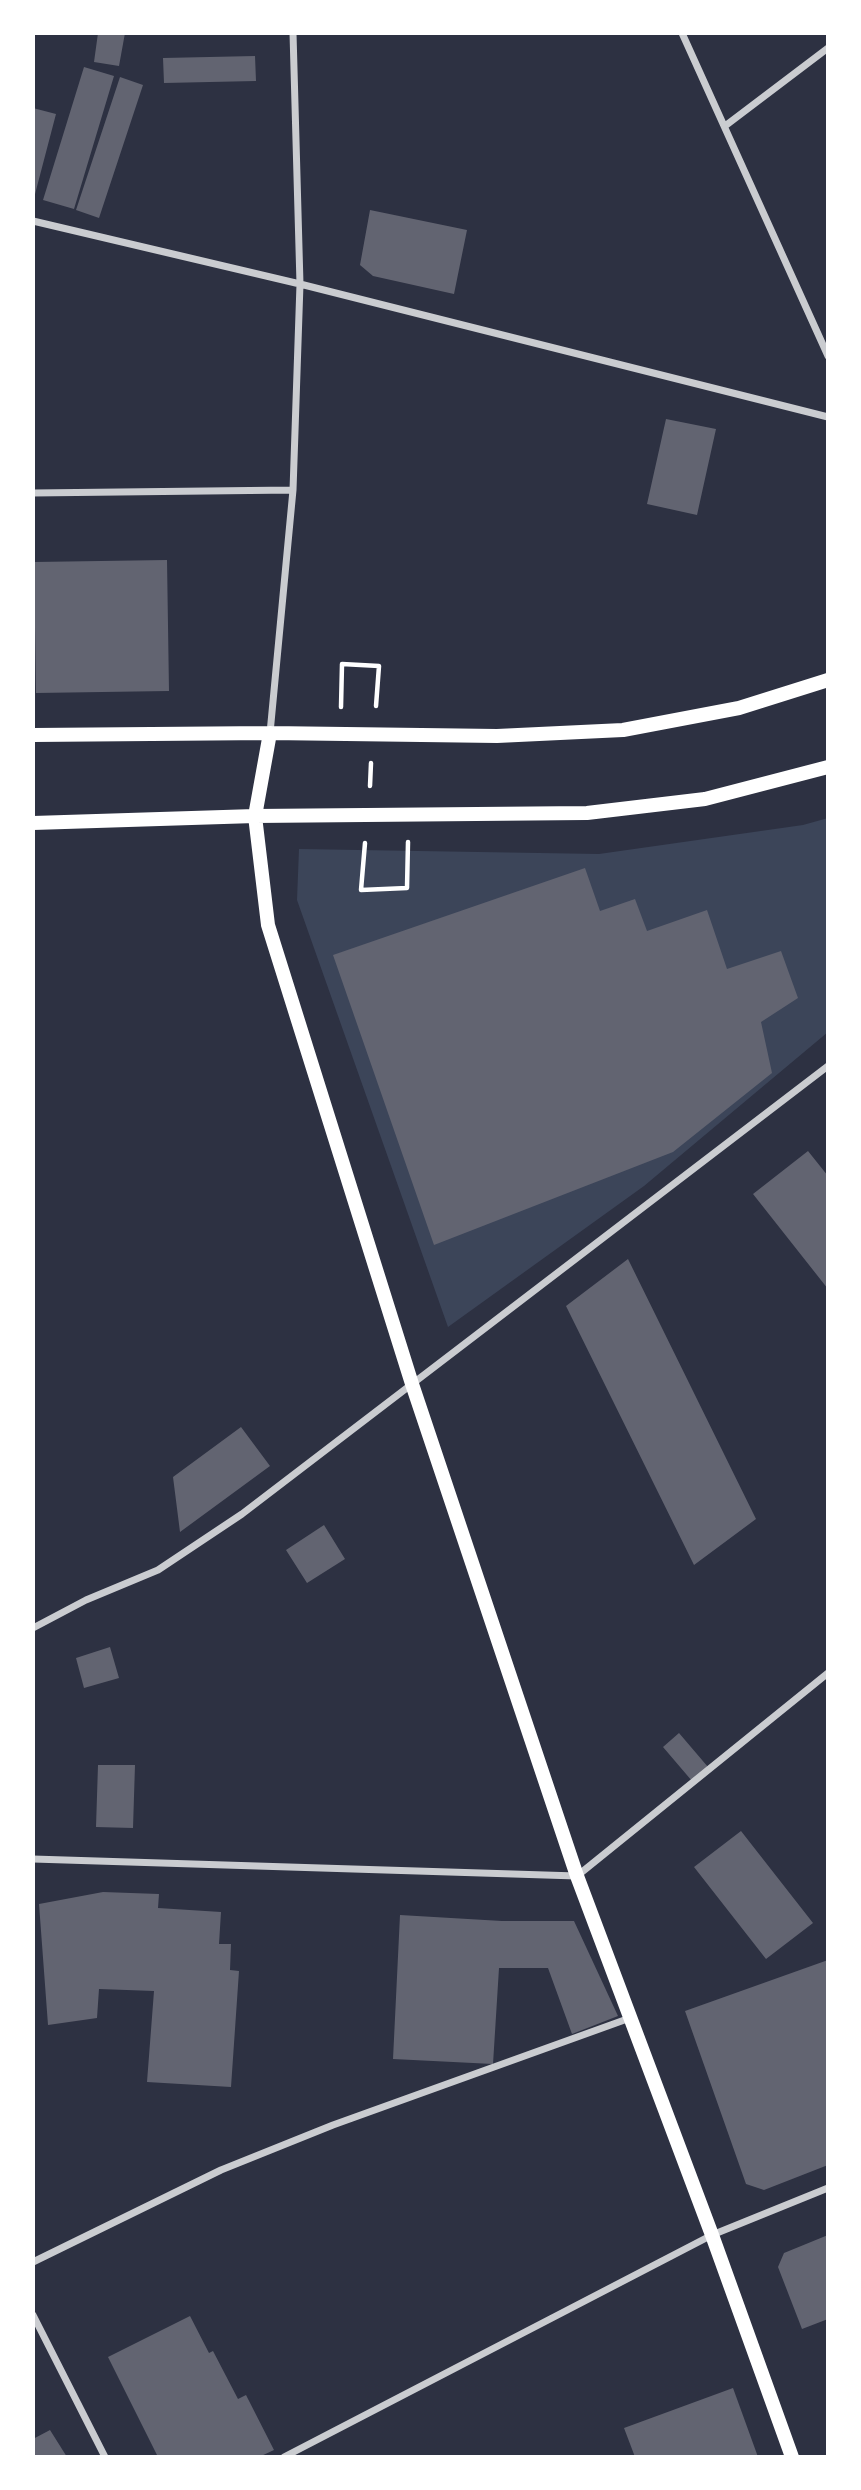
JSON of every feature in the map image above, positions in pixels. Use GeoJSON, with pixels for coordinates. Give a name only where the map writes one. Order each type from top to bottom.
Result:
{"type":"FeatureCollection","features":[{"type":"Feature","properties":{"kind":"main road"},"geometry":{"type":"LineString","coordinates":[[33,735],[270,733],[497,736],[623,730],[739,708],[828,680]]}},
{"type":"Feature","properties":{"kind":"main road"},"geometry":{"type":"LineString","coordinates":[[270,733],[255,816],[268,925],[412,1384],[577,1876],[792,2457]]}},
{"type":"Feature","properties":{"kind":"main road"},"geometry":{"type":"LineString","coordinates":[[33,824],[255,816],[587,813],[705,799],[828,767]]}},
{"type":"Feature","properties":{"kind":"street"},"geometry":{"type":"LineString","coordinates":[[270,733],[293,490],[300,284],[293,33]]}},
{"type":"Feature","properties":{"kind":"street"},"geometry":{"type":"LineString","coordinates":[[682,33],[828,356]]}},
{"type":"Feature","properties":{"kind":"street"},"geometry":{"type":"LineString","coordinates":[[726,126],[828,48]]}},
{"type":"Feature","properties":{"kind":"street"},"geometry":{"type":"LineString","coordinates":[[33,220],[828,417]]}},
{"type":"Feature","properties":{"kind":"street"},"geometry":{"type":"LineString","coordinates":[[33,493],[293,490]]}},
{"type":"Feature","properties":{"kind":"street"},"geometry":{"type":"LineString","coordinates":[[33,1628],[86,1600],[158,1570],[242,1514],[828,1066]]}},
{"type":"Feature","properties":{"kind":"street"},"geometry":{"type":"LineString","coordinates":[[33,1859],[577,1876],[828,1673]]}},
{"type":"Feature","properties":{"kind":"street"},"geometry":{"type":"LineString","coordinates":[[33,2262],[221,2170],[332,2125],[630,2018]]}},
{"type":"Feature","properties":{"kind":"street"},"geometry":{"type":"LineString","coordinates":[[284,2457],[712,2235],[828,2188]]}},
{"type":"Feature","properties":{"kind":"street"},"geometry":{"type":"LineString","coordinates":[[33,2315],[105,2457]]}},
{"type":"Feature","properties":{"kind":"path"},"geometry":{"type":"LineString","coordinates":[[340,734],[342,664],[379,666],[375,719]]}},
{"type":"Feature","properties":{"kind":"path"},"geometry":{"type":"LineString","coordinates":[[369,798],[372,758]]}},
{"type":"Feature","properties":{"kind":"path"},"geometry":{"type":"LineString","coordinates":[[365,838],[361,890],[407,888],[409,813]]}},
{"type":"Feature","properties":{"kind":"shaded area"},"geometry":{"type":"Polygon","coordinates":[[[828,818],[828,1032],[644,1186],[448,1327],[297,900],[299,849],[599,854],[803,825],[828,818]]]}},
{"type":"Feature","properties":{"kind":"building"},"geometry":{"type":"Polygon","coordinates":[[[98,33],[125,33],[119,66],[94,62],[98,33]]]}},
{"type":"Feature","properties":{"kind":"building"},"geometry":{"type":"Polygon","coordinates":[[[255,56],[256,81],[164,83],[163,58],[255,56]]]}},
{"type":"Feature","properties":{"kind":"building"},"geometry":{"type":"Polygon","coordinates":[[[84,67],[114,76],[74,209],[43,200],[84,67]]]}},
{"type":"Feature","properties":{"kind":"building"},"geometry":{"type":"Polygon","coordinates":[[[120,77],[143,85],[99,218],[76,210],[120,77]]]}},
{"type":"Feature","properties":{"kind":"building"},"geometry":{"type":"Polygon","coordinates":[[[33,108],[56,114],[34,198],[33,197],[33,108]]]}},
{"type":"Feature","properties":{"kind":"building"},"geometry":{"type":"Polygon","coordinates":[[[370,210],[467,230],[454,294],[373,276],[360,265],[370,210]]]}},
{"type":"Feature","properties":{"kind":"building"},"geometry":{"type":"Polygon","coordinates":[[[666,419],[716,429],[697,515],[647,504],[666,419]]]}},
{"type":"Feature","properties":{"kind":"building"},"geometry":{"type":"Polygon","coordinates":[[[167,560],[169,691],[36,693],[34,562],[167,560]]]}},
{"type":"Feature","properties":{"kind":"building"},"geometry":{"type":"Polygon","coordinates":[[[585,868],[600,911],[635,899],[647,931],[707,910],[727,969],[781,951],[798,998],[761,1022],[772,1073],[673,1152],[434,1245],[333,955],[585,868]]]}},
{"type":"Feature","properties":{"kind":"building"},"geometry":{"type":"Polygon","coordinates":[[[808,1151],[828,1176],[828,1289],[753,1194],[808,1151]]]}},
{"type":"Feature","properties":{"kind":"building"},"geometry":{"type":"Polygon","coordinates":[[[628,1259],[756,1519],[694,1565],[566,1306],[628,1259]]]}},
{"type":"Feature","properties":{"kind":"building"},"geometry":{"type":"Polygon","coordinates":[[[241,1427],[270,1466],[180,1532],[173,1477],[241,1427]]]}},
{"type":"Feature","properties":{"kind":"building"},"geometry":{"type":"Polygon","coordinates":[[[324,1525],[345,1559],[307,1583],[286,1550],[324,1525]]]}},
{"type":"Feature","properties":{"kind":"building"},"geometry":{"type":"Polygon","coordinates":[[[110,1647],[119,1678],[84,1688],[76,1658],[110,1647]]]}},
{"type":"Feature","properties":{"kind":"building"},"geometry":{"type":"Polygon","coordinates":[[[679,1733],[708,1767],[692,1781],[663,1747],[679,1733]]]}},
{"type":"Feature","properties":{"kind":"building"},"geometry":{"type":"Polygon","coordinates":[[[98,1765],[135,1765],[133,1828],[96,1827],[98,1765]]]}},
{"type":"Feature","properties":{"kind":"building"},"geometry":{"type":"Polygon","coordinates":[[[741,1831],[813,1923],[766,1959],[694,1867],[741,1831]]]}},
{"type":"Feature","properties":{"kind":"building"},"geometry":{"type":"Polygon","coordinates":[[[103,1892],[159,1894],[158,1908],[221,1912],[219,1944],[231,1944],[230,1970],[239,1971],[231,2087],[147,2082],[154,1991],[99,1989],[97,2018],[48,2025],[39,1904],[103,1892]]]}},
{"type":"Feature","properties":{"kind":"building"},"geometry":{"type":"Polygon","coordinates":[[[400,1915],[502,1921],[574,1921],[618,2016],[572,2034],[548,1968],[499,1968],[493,2064],[393,2059],[400,1915]]]}},
{"type":"Feature","properties":{"kind":"building"},"geometry":{"type":"Polygon","coordinates":[[[828,1960],[828,2165],[764,2190],[746,2184],[685,2011],[828,1960]]]}},
{"type":"Feature","properties":{"kind":"building"},"geometry":{"type":"Polygon","coordinates":[[[828,2235],[828,2319],[802,2329],[778,2267],[784,2253],[828,2235]]]}},
{"type":"Feature","properties":{"kind":"building"},"geometry":{"type":"Polygon","coordinates":[[[190,2316],[209,2353],[213,2351],[238,2399],[246,2395],[274,2450],[259,2457],[158,2457],[108,2357],[190,2316]]]}},
{"type":"Feature","properties":{"kind":"building"},"geometry":{"type":"Polygon","coordinates":[[[733,2388],[758,2457],[635,2457],[624,2428],[733,2388]]]}},
{"type":"Feature","properties":{"kind":"building"},"geometry":{"type":"Polygon","coordinates":[[[50,2430],[67,2457],[33,2457],[33,2439],[50,2430]]]}}]}
